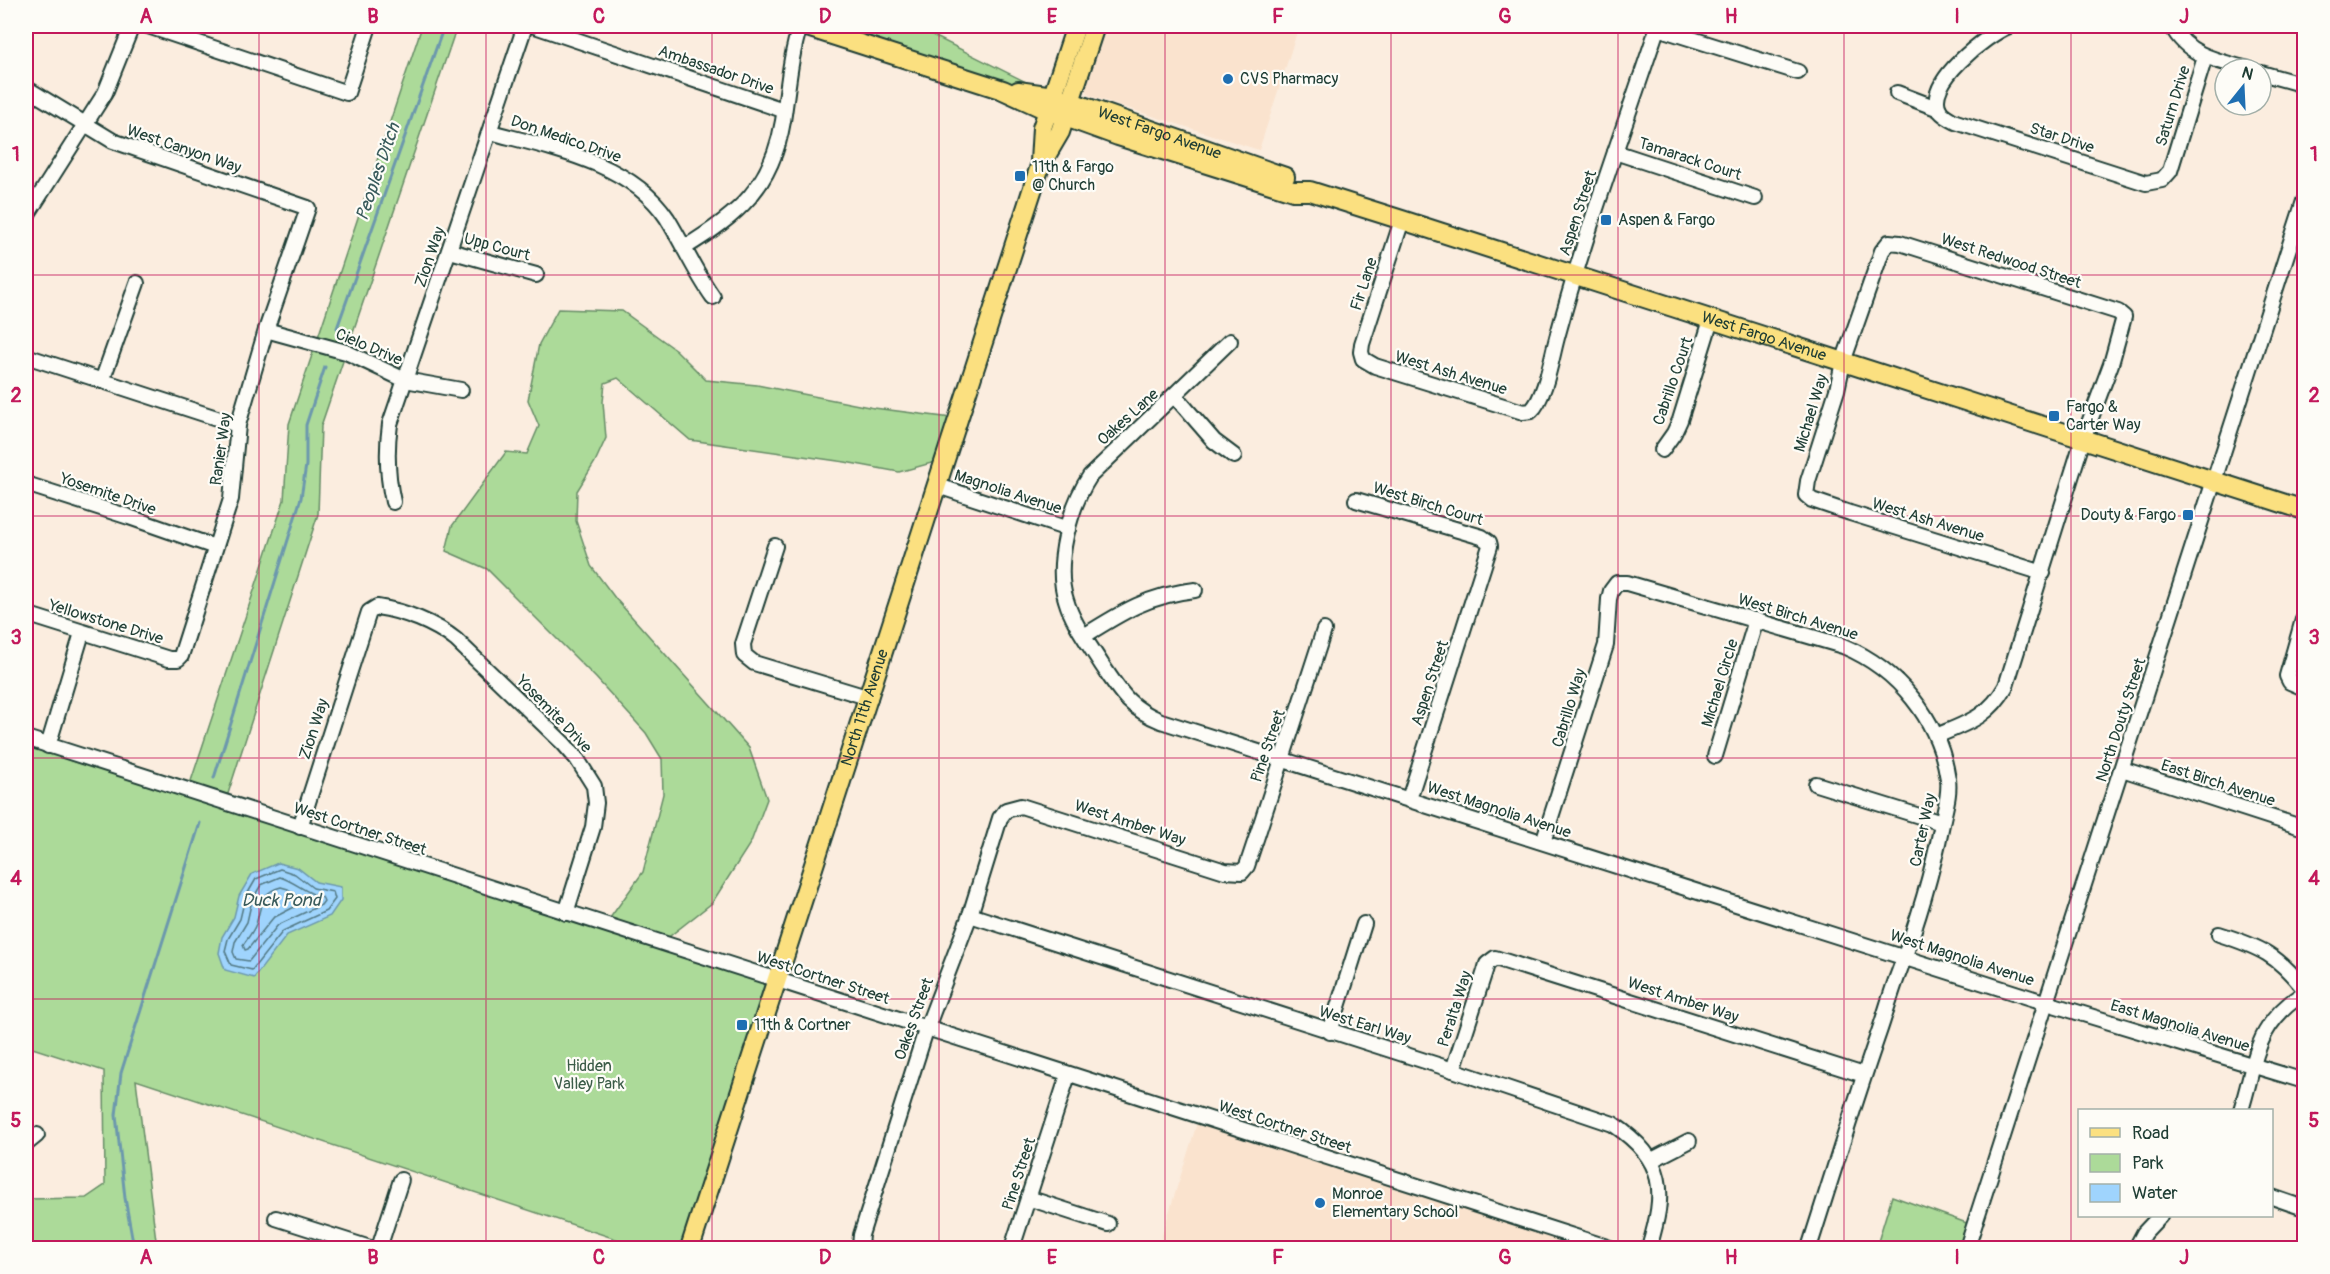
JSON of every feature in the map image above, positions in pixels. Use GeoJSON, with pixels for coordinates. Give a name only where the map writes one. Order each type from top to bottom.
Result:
{"type":"FeatureCollection","features":[{"type":"Feature","properties":{"kind":"main road","name":"West Fargo Avenue"},"geometry":{"type":"LineString","coordinates":[[802,26],[1004,90],[1246,162],[1298,182],[1310,191],[2304,510]]}},
{"type":"Feature","properties":{"kind":"main road","name":"North 11th Avenue"},"geometry":{"type":"LineString","coordinates":[[1059,106],[1076,26]]}},
{"type":"Feature","properties":{"kind":"main road","name":"North 11th Avenue"},"geometry":{"type":"LineString","coordinates":[[690,1248],[870,698],[1040,166],[1042,128],[1059,106],[1095,26]]}},
{"type":"Feature","properties":{"kind":"street"},"geometry":{"type":"LineString","coordinates":[[26,218],[105,93],[132,26]]}},
{"type":"Feature","properties":{"kind":"street"},"geometry":{"type":"LineString","coordinates":[[148,26],[347,93],[369,26]]}},
{"type":"Feature","properties":{"kind":"street","name":"Zion Way"},"geometry":{"type":"LineString","coordinates":[[393,502],[386,451],[390,424],[525,26]]}},
{"type":"Feature","properties":{"kind":"street","name":"Ambassador Drive"},"geometry":{"type":"LineString","coordinates":[[535,26],[783,110]]}},
{"type":"Feature","properties":{"kind":"street"},"geometry":{"type":"LineString","coordinates":[[684,248],[731,217],[763,179],[773,157],[783,121],[794,47],[802,26]]}},
{"type":"Feature","properties":{"kind":"street"},"geometry":{"type":"LineString","coordinates":[[1657,26],[1798,72]]}},
{"type":"Feature","properties":{"kind":"street","name":"Aspen Street"},"geometry":{"type":"LineString","coordinates":[[1531,411],[1538,402],[1544,386],[1575,276],[1657,26]]}},
{"type":"Feature","properties":{"kind":"street"},"geometry":{"type":"LineString","coordinates":[[1939,109],[1937,99],[1939,92],[1956,65],[1987,37],[2009,26]]}},
{"type":"Feature","properties":{"kind":"street"},"geometry":{"type":"LineString","coordinates":[[2172,26],[2185,44],[2205,57],[2213,59]]}},
{"type":"Feature","properties":{"kind":"street","name":"Saturn Drive"},"geometry":{"type":"LineString","coordinates":[[2172,165],[2205,57]]}},
{"type":"Feature","properties":{"kind":"street"},"geometry":{"type":"LineString","coordinates":[[2273,76],[2304,85]]}},
{"type":"Feature","properties":{"kind":"street","name":"West Canyon Way"},"geometry":{"type":"LineString","coordinates":[[26,88],[84,125],[129,148],[308,208]]}},
{"type":"Feature","properties":{"kind":"street","name":"Star Drive"},"geometry":{"type":"LineString","coordinates":[[1897,93],[1939,109],[1945,116],[1956,122],[2146,183],[2162,180],[2172,165]]}},
{"type":"Feature","properties":{"kind":"street","name":"Don Medico Drive"},"geometry":{"type":"LineString","coordinates":[[490,132],[592,163],[624,177],[652,198],[666,217],[696,272],[713,297]]}},
{"type":"Feature","properties":{"kind":"street","name":"Tamarack Court"},"geometry":{"type":"LineString","coordinates":[[1615,152],[1755,198]]}},
{"type":"Feature","properties":{"kind":"street","name":"North Douty Street"},"geometry":{"type":"LineString","coordinates":[[1967,1248],[2304,201]]}},
{"type":"Feature","properties":{"kind":"street","name":"Ranier Way"},"geometry":{"type":"LineString","coordinates":[[178,659],[183,652],[231,499],[238,425],[266,330],[308,208]]}},
{"type":"Feature","properties":{"kind":"street","name":"Fir Lane"},"geometry":{"type":"LineString","coordinates":[[1363,359],[1362,344],[1402,220]]}},
{"type":"Feature","properties":{"kind":"street","name":"West Redwood Street"},"geometry":{"type":"LineString","coordinates":[[1889,242],[1900,243],[2122,314],[2124,322],[2084,439]]}},
{"type":"Feature","properties":{"kind":"street","name":"Michael Way"},"geometry":{"type":"LineString","coordinates":[[1806,495],[1808,481],[1844,362],[1882,251],[1889,242]]}},
{"type":"Feature","properties":{"kind":"street","name":"Upp Court"},"geometry":{"type":"LineString","coordinates":[[450,251],[536,274]]}},
{"type":"Feature","properties":{"kind":"street"},"geometry":{"type":"LineString","coordinates":[[102,381],[137,282]]}},
{"type":"Feature","properties":{"kind":"street","name":"Cabrillo Court"},"geometry":{"type":"LineString","coordinates":[[1662,450],[1674,434],[1680,420],[1711,320]]}},
{"type":"Feature","properties":{"kind":"street","name":"Cielo Drive"},"geometry":{"type":"LineString","coordinates":[[266,330],[346,352],[405,380],[460,390]]}},
{"type":"Feature","properties":{"kind":"street","name":"Oakes Lane"},"geometry":{"type":"LineString","coordinates":[[1068,529],[1084,485],[1090,476],[1230,342]]}},
{"type":"Feature","properties":{"kind":"street"},"geometry":{"type":"LineString","coordinates":[[26,356],[238,425]]}},
{"type":"Feature","properties":{"kind":"street","name":"West Ash Avenue"},"geometry":{"type":"LineString","coordinates":[[1363,359],[1375,366],[1523,412],[1531,411]]}},
{"type":"Feature","properties":{"kind":"street"},"geometry":{"type":"LineString","coordinates":[[1175,396],[1214,441],[1234,456]]}},
{"type":"Feature","properties":{"kind":"street"},"geometry":{"type":"LineString","coordinates":[[1936,736],[1982,716],[1998,700],[2014,664],[2084,439]]}},
{"type":"Feature","properties":{"kind":"street","name":"Yosemite Drive"},"geometry":{"type":"LineString","coordinates":[[26,484],[215,547]]}},
{"type":"Feature","properties":{"kind":"street","name":"Magnolia Avenue"},"geometry":{"type":"LineString","coordinates":[[938,486],[1068,529]]}},
{"type":"Feature","properties":{"kind":"street","name":"West Ash Avenue"},"geometry":{"type":"LineString","coordinates":[[1806,495],[1821,504],[2043,573]]}},
{"type":"Feature","properties":{"kind":"street","name":"West Birch Court"},"geometry":{"type":"LineString","coordinates":[[1356,500],[1482,537],[1489,542]]}},
{"type":"Feature","properties":{"kind":"street","name":"West Magnolia Avenue"},"geometry":{"type":"LineString","coordinates":[[1068,529],[1062,565],[1066,601],[1084,636],[1130,704],[1141,713],[2047,1003]]}},
{"type":"Feature","properties":{"kind":"street","name":"Aspen Street"},"geometry":{"type":"LineString","coordinates":[[1409,799],[1489,553],[1489,542]]}},
{"type":"Feature","properties":{"kind":"street"},"geometry":{"type":"LineString","coordinates":[[775,546],[743,644],[744,655],[754,663],[870,698]]}},
{"type":"Feature","properties":{"kind":"street","name":"West Birch Avenue"},"geometry":{"type":"LineString","coordinates":[[1617,583],[1627,583],[1843,646],[1874,662],[1903,686],[1918,705],[1936,736]]}},
{"type":"Feature","properties":{"kind":"street","name":"Cabrillo Way"},"geometry":{"type":"LineString","coordinates":[[1543,842],[1606,645],[1611,591],[1617,583]]}},
{"type":"Feature","properties":{"kind":"street"},"geometry":{"type":"LineString","coordinates":[[1084,636],[1123,611],[1156,598],[1195,590]]}},
{"type":"Feature","properties":{"kind":"street","name":"Zion Way"},"geometry":{"type":"LineString","coordinates":[[300,827],[369,612],[373,608]]}},
{"type":"Feature","properties":{"kind":"street","name":"Yosemite Drive"},"geometry":{"type":"LineString","coordinates":[[373,608],[384,608],[409,616],[450,634],[564,744],[592,780],[597,803],[593,827],[566,913]]}},
{"type":"Feature","properties":{"kind":"street","name":"Yellowstone Drive"},"geometry":{"type":"LineString","coordinates":[[26,614],[169,659],[178,659]]}},
{"type":"Feature","properties":{"kind":"street"},"geometry":{"type":"LineString","coordinates":[[2304,616],[2287,671],[2288,679],[2294,685],[2304,688]]}},
{"type":"Feature","properties":{"kind":"street","name":"Michael Circle"},"geometry":{"type":"LineString","coordinates":[[1715,756],[1756,620]]}},
{"type":"Feature","properties":{"kind":"street","name":"Pine Street"},"geometry":{"type":"LineString","coordinates":[[1242,872],[1247,866],[1324,630]]}},
{"type":"Feature","properties":{"kind":"street"},"geometry":{"type":"LineString","coordinates":[[48,746],[82,633]]}},
{"type":"Feature","properties":{"kind":"street","name":"Carter Way"},"geometry":{"type":"LineString","coordinates":[[1809,1248],[1864,1075],[1905,957],[1938,847],[1949,795],[1948,779],[1936,736]]}},
{"type":"Feature","properties":{"kind":"street","name":"West Cortner Street"},"geometry":{"type":"LineString","coordinates":[[26,738],[926,1030],[1610,1248]]}},
{"type":"Feature","properties":{"kind":"street","name":"East Birch Avenue"},"geometry":{"type":"LineString","coordinates":[[2122,770],[2304,828]]}},
{"type":"Feature","properties":{"kind":"street"},"geometry":{"type":"LineString","coordinates":[[1816,784],[1942,823]]}},
{"type":"Feature","properties":{"kind":"street","name":"West Amber Way"},"geometry":{"type":"LineString","coordinates":[[1008,808],[1022,806],[1225,871],[1242,872]]}},
{"type":"Feature","properties":{"kind":"street","name":"Oakes Street"},"geometry":{"type":"LineString","coordinates":[[862,1247],[861,1235],[926,1030],[970,915],[1000,818],[1008,808]]}},
{"type":"Feature","properties":{"kind":"street","name":"West Earl Way"},"geometry":{"type":"LineString","coordinates":[[970,915],[1453,1070],[1613,1124],[1630,1137],[1652,1160]]}},
{"type":"Feature","properties":{"kind":"street"},"geometry":{"type":"LineString","coordinates":[[1330,1032],[1364,924]]}},
{"type":"Feature","properties":{"kind":"street"},"geometry":{"type":"LineString","coordinates":[[2219,934],[2259,947],[2274,956],[2304,991],[2274,1018],[2260,1042],[2241,1109]]}},
{"type":"Feature","properties":{"kind":"street","name":"West Amber Way"},"geometry":{"type":"LineString","coordinates":[[1492,959],[1505,960],[1864,1075]]}},
{"type":"Feature","properties":{"kind":"street","name":"Peralta Way"},"geometry":{"type":"LineString","coordinates":[[1453,1070],[1485,971],[1492,959]]}},
{"type":"Feature","properties":{"kind":"street","name":"East Magnolia Avenue"},"geometry":{"type":"LineString","coordinates":[[2047,1003],[2304,1081]]}},
{"type":"Feature","properties":{"kind":"street","name":"Pine Street"},"geometry":{"type":"LineString","coordinates":[[1012,1248],[1068,1075]]}},
{"type":"Feature","properties":{"kind":"street"},"geometry":{"type":"LineString","coordinates":[[1649,1248],[1659,1213],[1658,1183],[1652,1160],[1689,1141]]}},
{"type":"Feature","properties":{"kind":"street"},"geometry":{"type":"LineString","coordinates":[[379,1248],[401,1180]]}},
{"type":"Feature","properties":{"kind":"street"},"geometry":{"type":"LineString","coordinates":[[1028,1198],[1108,1224]]}},
{"type":"Feature","properties":{"kind":"street"},"geometry":{"type":"LineString","coordinates":[[2273,1198],[2304,1208]]}},
{"type":"Feature","properties":{"kind":"street"},"geometry":{"type":"LineString","coordinates":[[2136,1248],[2144,1233],[2158,1217]]}},
{"type":"Feature","properties":{"kind":"street"},"geometry":{"type":"LineString","coordinates":[[276,1218],[370,1248]]}},
{"type":"Feature","properties":{"kind":"shaded area"},"geometry":{"type":"Polygon","coordinates":[[[1105,26],[1299,26],[1259,150],[1090,96],[1084,88],[1105,26]]]}},
{"type":"Feature","properties":{"kind":"shaded area","name":"Monroe Elementary School"},"geometry":{"type":"Polygon","coordinates":[[[1199,1117],[1610,1248],[1158,1248],[1199,1117]]]}},
{"type":"Feature","properties":{"kind":"green space","name":"Hidden Valley Park"},"geometry":{"type":"Polygon","coordinates":[[[422,26],[457,26],[321,426],[318,514],[225,803],[605,925],[643,872],[663,794],[662,759],[646,733],[596,678],[487,569],[446,551],[452,526],[506,452],[527,454],[539,426],[528,400],[539,344],[558,309],[622,311],[676,350],[706,380],[757,385],[874,408],[959,419],[946,459],[899,472],[690,440],[618,378],[605,383],[603,402],[606,438],[595,462],[577,491],[576,521],[591,566],[615,598],[749,748],[767,799],[751,842],[712,903],[661,943],[778,981],[690,1248],[643,1248],[136,1080],[157,1248],[26,1248],[26,1199],[86,1198],[105,1185],[104,1071],[26,1046],[26,738],[188,790],[284,500],[289,424],[422,26]]]}},
{"type":"Feature","properties":{"kind":"green space"},"geometry":{"type":"Polygon","coordinates":[[[794,26],[914,26],[1054,96],[864,48],[797,35],[794,26]]]}},
{"type":"Feature","properties":{"kind":"green space"},"geometry":{"type":"Polygon","coordinates":[[[1892,1196],[1975,1226],[1967,1248],[1876,1248],[1892,1196]]]}},
{"type":"Feature","properties":{"kind":"water","name":"Duck Pond"},"geometry":{"type":"Polygon","coordinates":[[[278,863],[298,868],[316,882],[341,887],[341,900],[330,916],[287,935],[254,978],[225,970],[219,953],[222,937],[234,917],[239,896],[252,874],[278,863]]]}},
{"type":"Feature","properties":{"kind":"waterway","name":"Peoples Ditch"},"geometry":{"type":"LineString","coordinates":[[337,328],[444,26]]}},
{"type":"Feature","properties":{"kind":"waterway"},"geometry":{"type":"LineString","coordinates":[[214,778],[301,498],[306,465],[306,425],[325,367]]}},
{"type":"Feature","properties":{"kind":"waterway"},"geometry":{"type":"LineString","coordinates":[[134,1248],[125,1198],[116,1115],[121,1073],[200,823]]}},
{"type":"Feature","properties":{"kind":"place","name":"CVS Pharmacy"},"geometry":{"type":"Point","coordinates":[1228,79]}},
{"type":"Feature","properties":{"kind":"place","name":"11th & Fargo @ Church"},"geometry":{"type":"Point","coordinates":[1020,176]}},
{"type":"Feature","properties":{"kind":"place","name":"Aspen & Fargo"},"geometry":{"type":"Point","coordinates":[1606,220]}},
{"type":"Feature","properties":{"kind":"place","name":"Fargo & Carter Way"},"geometry":{"type":"Point","coordinates":[2054,416]}},
{"type":"Feature","properties":{"kind":"place","name":"Douty & Fargo"},"geometry":{"type":"Point","coordinates":[2188,515]}},
{"type":"Feature","properties":{"kind":"place","name":"11th & Cortner"},"geometry":{"type":"Point","coordinates":[742,1025]}},
{"type":"Feature","properties":{"kind":"place","name":"Monroe Elementary School"},"geometry":{"type":"Point","coordinates":[1320,1203]}}]}
